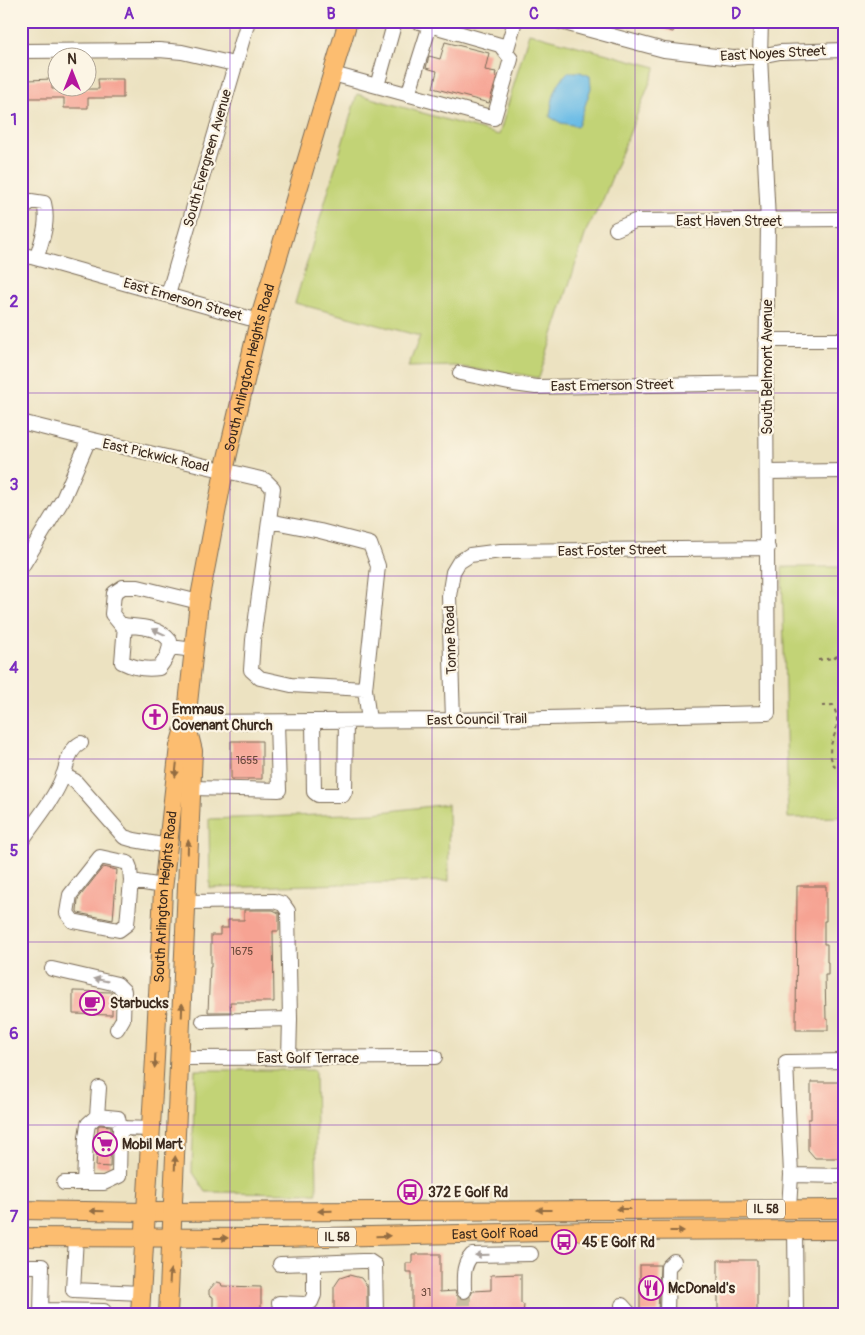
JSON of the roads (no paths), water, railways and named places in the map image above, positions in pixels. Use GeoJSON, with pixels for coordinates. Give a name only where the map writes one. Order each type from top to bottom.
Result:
{"type":"FeatureCollection","features":[{"type":"Feature","properties":{"kind":"main road","name":"South Arlington Heights Road"},"geometry":{"type":"LineString","coordinates":[[140,1314],[163,886],[179,746],[186,722],[198,602],[224,471],[259,322],[348,21]]}},
{"type":"Feature","properties":{"kind":"main road","name":"South Arlington Heights Road"},"geometry":{"type":"LineString","coordinates":[[168,1314],[193,751],[186,722]]}},
{"type":"Feature","properties":{"kind":"main road","name":"East Golf Road"},"geometry":{"type":"LineString","coordinates":[[146,1212],[844,1209]]}},
{"type":"Feature","properties":{"kind":"main road","name":"IL 58"},"geometry":{"type":"LineString","coordinates":[[21,1210],[146,1212]]}},
{"type":"Feature","properties":{"kind":"main road","name":"East Golf Road"},"geometry":{"type":"LineString","coordinates":[[145,1237],[344,1237],[593,1231],[844,1230]]}},
{"type":"Feature","properties":{"kind":"main road","name":"IL 58"},"geometry":{"type":"LineString","coordinates":[[21,1237],[145,1237]]}},
{"type":"Feature","properties":{"kind":"street","name":"South Evergreen Avenue"},"geometry":{"type":"LineString","coordinates":[[168,295],[248,21]]}},
{"type":"Feature","properties":{"kind":"street"},"geometry":{"type":"LineString","coordinates":[[377,86],[395,21]]}},
{"type":"Feature","properties":{"kind":"street"},"geometry":{"type":"LineString","coordinates":[[333,74],[494,118],[510,59],[500,44],[416,21]]}},
{"type":"Feature","properties":{"kind":"street"},"geometry":{"type":"LineString","coordinates":[[506,52],[515,21]]}},
{"type":"Feature","properties":{"kind":"street","name":"East Noyes Street"},"geometry":{"type":"LineString","coordinates":[[557,21],[664,50],[734,58],[780,52],[844,50]]}},
{"type":"Feature","properties":{"kind":"street","name":"South Belmont Avenue"},"geometry":{"type":"LineString","coordinates":[[761,21],[760,56],[768,221],[766,340],[768,713]]}},
{"type":"Feature","properties":{"kind":"street"},"geometry":{"type":"LineString","coordinates":[[408,95],[430,25]]}},
{"type":"Feature","properties":{"kind":"street"},"geometry":{"type":"LineString","coordinates":[[21,51],[167,50],[234,64]]}},
{"type":"Feature","properties":{"kind":"street"},"geometry":{"type":"LineString","coordinates":[[21,211],[31,201],[44,204],[46,224],[37,257]]}},
{"type":"Feature","properties":{"kind":"street","name":"East Haven Street"},"geometry":{"type":"LineString","coordinates":[[616,229],[635,221],[844,219]]}},
{"type":"Feature","properties":{"kind":"street","name":"East Emerson Street"},"geometry":{"type":"LineString","coordinates":[[21,254],[37,257],[259,322]]}},
{"type":"Feature","properties":{"kind":"street"},"geometry":{"type":"LineString","coordinates":[[766,340],[839,340]]}},
{"type":"Feature","properties":{"kind":"street","name":"East Emerson Street"},"geometry":{"type":"LineString","coordinates":[[460,373],[536,387],[766,383]]}},
{"type":"Feature","properties":{"kind":"street","name":"East Pickwick Road"},"geometry":{"type":"LineString","coordinates":[[21,422],[264,480],[273,488],[269,521]]}},
{"type":"Feature","properties":{"kind":"street"},"geometry":{"type":"LineString","coordinates":[[21,568],[63,499],[88,439]]}},
{"type":"Feature","properties":{"kind":"street"},"geometry":{"type":"LineString","coordinates":[[767,472],[844,471]]}},
{"type":"Feature","properties":{"kind":"street"},"geometry":{"type":"LineString","coordinates":[[365,690],[291,685],[260,678],[251,670],[253,640],[269,521],[320,531],[370,544],[378,566],[365,690],[369,721]]}},
{"type":"Feature","properties":{"kind":"street","name":"East Foster Street"},"geometry":{"type":"LineString","coordinates":[[459,562],[470,555],[501,551],[768,548]]}},
{"type":"Feature","properties":{"kind":"street","name":"Tonne Road"},"geometry":{"type":"LineString","coordinates":[[453,720],[449,596],[453,572],[459,562]]}},
{"type":"Feature","properties":{"kind":"street"},"geometry":{"type":"LineString","coordinates":[[125,625],[122,662],[133,667],[159,668],[165,661],[170,641],[164,633],[151,628],[125,625],[121,625],[112,614],[114,593],[123,587],[138,587],[198,602]]}},
{"type":"Feature","properties":{"kind":"street"},"geometry":{"type":"LineString","coordinates":[[170,647],[194,650]]}},
{"type":"Feature","properties":{"kind":"street","name":"East Council Trail"},"geometry":{"type":"LineString","coordinates":[[186,722],[453,720],[768,713]]}},
{"type":"Feature","properties":{"kind":"street"},"geometry":{"type":"LineString","coordinates":[[313,721],[314,792],[318,795],[343,795],[345,791],[346,721]]}},
{"type":"Feature","properties":{"kind":"street"},"geometry":{"type":"LineString","coordinates":[[190,788],[279,790],[277,722]]}},
{"type":"Feature","properties":{"kind":"street"},"geometry":{"type":"LineString","coordinates":[[21,842],[57,789],[74,747],[81,743]]}},
{"type":"Feature","properties":{"kind":"street"},"geometry":{"type":"LineString","coordinates":[[63,775],[75,781],[124,837],[168,846]]}},
{"type":"Feature","properties":{"kind":"street"},"geometry":{"type":"LineString","coordinates":[[100,857],[128,863],[131,882],[127,924],[119,930],[73,921],[67,913],[70,895],[100,857]]}},
{"type":"Feature","properties":{"kind":"street"},"geometry":{"type":"LineString","coordinates":[[131,882],[163,886]]}},
{"type":"Feature","properties":{"kind":"street"},"geometry":{"type":"LineString","coordinates":[[186,902],[274,901],[283,904],[288,912],[289,1058]]}},
{"type":"Feature","properties":{"kind":"street"},"geometry":{"type":"LineString","coordinates":[[52,970],[117,984],[124,991],[123,1020],[117,1029]]}},
{"type":"Feature","properties":{"kind":"street"},"geometry":{"type":"LineString","coordinates":[[203,1021],[290,1019]]}},
{"type":"Feature","properties":{"kind":"street","name":"East Golf Terrace"},"geometry":{"type":"LineString","coordinates":[[180,1058],[435,1057]]}},
{"type":"Feature","properties":{"kind":"street"},"geometry":{"type":"LineString","coordinates":[[789,1209],[790,1175],[786,1062],[844,1060]]}},
{"type":"Feature","properties":{"kind":"street"},"geometry":{"type":"LineString","coordinates":[[84,1183],[88,1124],[97,1116],[99,1088]]}},
{"type":"Feature","properties":{"kind":"street"},"geometry":{"type":"LineString","coordinates":[[64,1183],[104,1183],[119,1176],[120,1128],[118,1118],[97,1116]]}},
{"type":"Feature","properties":{"kind":"street"},"geometry":{"type":"LineString","coordinates":[[120,1128],[151,1129]]}},
{"type":"Feature","properties":{"kind":"street"},"geometry":{"type":"LineString","coordinates":[[790,1175],[844,1176]]}},
{"type":"Feature","properties":{"kind":"street"},"geometry":{"type":"LineString","coordinates":[[795,1230],[796,1314]]}},
{"type":"Feature","properties":{"kind":"street"},"geometry":{"type":"LineString","coordinates":[[76,1237],[73,1290],[141,1293]]}},
{"type":"Feature","properties":{"kind":"street"},"geometry":{"type":"LineString","coordinates":[[344,1237],[346,1260]]}},
{"type":"Feature","properties":{"kind":"street"},"geometry":{"type":"LineString","coordinates":[[464,1291],[464,1270],[466,1262],[472,1255],[531,1254]]}},
{"type":"Feature","properties":{"kind":"street"},"geometry":{"type":"LineString","coordinates":[[280,1264],[346,1260],[369,1261],[374,1265],[376,1314]]}},
{"type":"Feature","properties":{"kind":"street"},"geometry":{"type":"LineString","coordinates":[[666,1314],[668,1267],[674,1261]]}},
{"type":"Feature","properties":{"kind":"street"},"geometry":{"type":"LineString","coordinates":[[279,1303],[305,1304],[311,1302],[314,1295],[314,1263]]}},
{"type":"Feature","properties":{"kind":"street"},"geometry":{"type":"LineString","coordinates":[[21,1266],[42,1266],[41,1312],[104,1310],[104,1314]]}},
{"type":"Feature","properties":{"kind":"water"},"geometry":{"type":"Polygon","coordinates":[[[568,72],[580,72],[590,76],[591,88],[578,126],[561,123],[550,117],[555,92],[568,72]]]}},
{"type":"Feature","properties":{"kind":"tunnel"},"geometry":{"type":"LineString","coordinates":[[464,1291],[464,1314]]}},
{"type":"Feature","properties":{"kind":"place","name":"Emmaus Covenant Church"},"geometry":{"type":"Point","coordinates":[155,717]}},
{"type":"Feature","properties":{"kind":"place","name":"Starbucks"},"geometry":{"type":"Point","coordinates":[92,1003]}},
{"type":"Feature","properties":{"kind":"place","name":"Mobil Mart"},"geometry":{"type":"Point","coordinates":[105,1144]}},
{"type":"Feature","properties":{"kind":"place","name":"372 E Golf Rd"},"geometry":{"type":"Point","coordinates":[410,1192]}},
{"type":"Feature","properties":{"kind":"place","name":"45 E Golf Rd"},"geometry":{"type":"Point","coordinates":[564,1242]}},
{"type":"Feature","properties":{"kind":"place","name":"McDonald's"},"geometry":{"type":"Point","coordinates":[651,1288]}}]}
